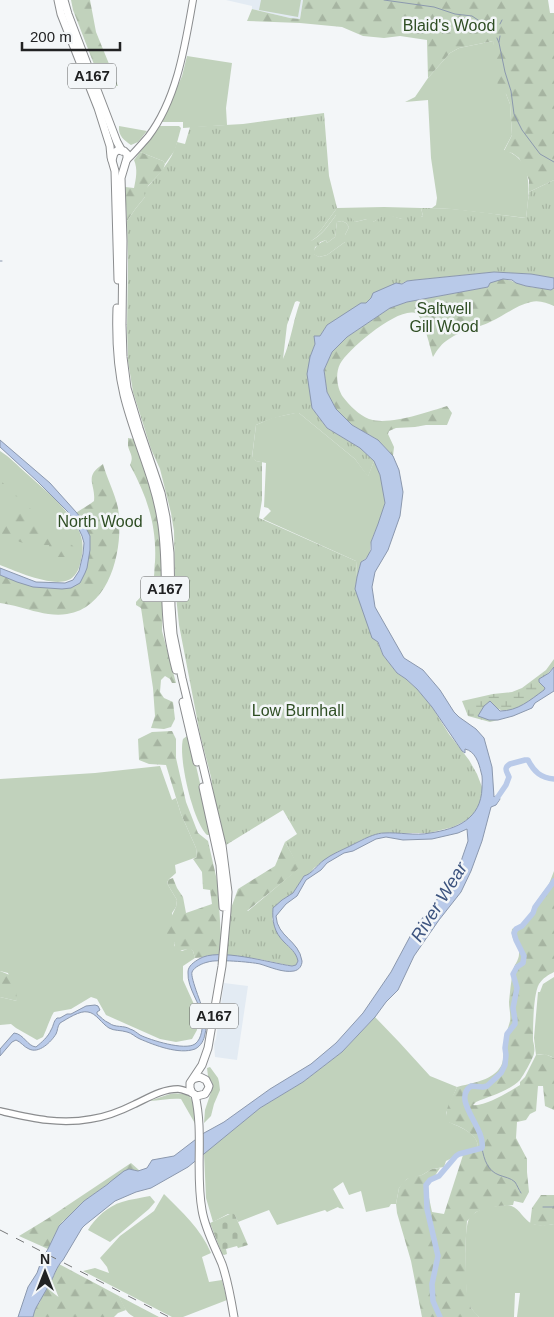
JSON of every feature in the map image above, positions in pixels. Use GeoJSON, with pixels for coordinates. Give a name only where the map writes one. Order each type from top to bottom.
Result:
{"type":"FeatureCollection","features":[{"type":"Feature","properties":{"kind":"highway","name":"A167"},"geometry":{"type":"LineString","coordinates":[[58,0],[61,14],[104,127],[116,176],[118,286],[116,329],[119,367],[124,395],[153,484],[161,517],[169,637],[218,857],[223,892],[225,929]]}},
{"type":"Feature","properties":{"kind":"highway","name":"A167"},"geometry":{"type":"LineString","coordinates":[[64,0],[117,142],[123,151]]}},
{"type":"Feature","properties":{"kind":"highway"},"geometry":{"type":"LineString","coordinates":[[118,150],[127,154],[126,162],[120,166],[112,162],[114,153],[118,150]]}},
{"type":"Feature","properties":{"kind":"highway","name":"A167"},"geometry":{"type":"LineString","coordinates":[[126,162],[121,178],[123,240],[122,357],[127,388],[159,487],[166,517],[170,553],[173,634],[223,854],[228,892],[222,966],[208,1048],[202,1065],[192,1080]]}},
{"type":"Feature","properties":{"kind":"highway","name":"A167"},"geometry":{"type":"LineString","coordinates":[[202,1065],[204,1078],[209,1086],[207,1092]]}},
{"type":"Feature","properties":{"kind":"highway"},"geometry":{"type":"LineString","coordinates":[[204,1078],[197,1077],[192,1080],[190,1088],[194,1094],[199,1116],[202,1213],[225,1273],[234,1317]]}},
{"type":"Feature","properties":{"kind":"highway"},"geometry":{"type":"LineString","coordinates":[[194,1094],[202,1095],[207,1092]]}},
{"type":"Feature","properties":{"kind":"highway"},"geometry":{"type":"LineString","coordinates":[[199,1116],[207,1092]]}},
{"type":"Feature","properties":{"kind":"main road"},"geometry":{"type":"LineString","coordinates":[[126,162],[148,137],[157,123],[177,79],[193,0]]}},
{"type":"Feature","properties":{"kind":"main road"},"geometry":{"type":"LineString","coordinates":[[123,151],[137,148]]}},
{"type":"Feature","properties":{"kind":"main road"},"geometry":{"type":"LineString","coordinates":[[0,1111],[40,1120],[90,1120],[117,1112],[161,1092],[178,1089],[192,1080]]}},
{"type":"Feature","properties":{"kind":"main road"},"geometry":{"type":"LineString","coordinates":[[178,1089],[194,1094]]}},
{"type":"Feature","properties":{"kind":"shaded area"},"geometry":{"type":"Polygon","coordinates":[[[226,0],[303,0],[300,19],[252,9],[252,6],[226,0]]]}},
{"type":"Feature","properties":{"kind":"shaded area"},"geometry":{"type":"Polygon","coordinates":[[[224,983],[248,986],[237,1060],[215,1057],[214,1044],[224,983]]]}},
{"type":"Feature","properties":{"kind":"green space"},"geometry":{"type":"Polygon","coordinates":[[[71,0],[90,0],[96,32],[118,86],[102,85],[73,10],[71,0]]]}},
{"type":"Feature","properties":{"kind":"green space"},"geometry":{"type":"Polygon","coordinates":[[[261,0],[301,0],[298,17],[259,10],[261,0]]]}},
{"type":"Feature","properties":{"kind":"green space","name":"Blaid's Wood"},"geometry":{"type":"Polygon","coordinates":[[[303,0],[548,0],[550,13],[554,13],[554,180],[529,192],[529,180],[519,158],[512,153],[504,151],[512,135],[510,104],[506,94],[498,89],[493,41],[459,48],[450,53],[428,78],[427,40],[400,36],[384,38],[363,36],[342,27],[247,21],[252,9],[300,19],[303,0]]]}},
{"type":"Feature","properties":{"kind":"green space"},"geometry":{"type":"Polygon","coordinates":[[[493,41],[510,104],[512,135],[504,150],[514,154],[521,161],[528,178],[526,218],[432,208],[436,205],[437,198],[431,158],[428,100],[405,102],[415,97],[428,78],[450,53],[459,48],[493,41]]]}},
{"type":"Feature","properties":{"kind":"green space"},"geometry":{"type":"Polygon","coordinates":[[[187,56],[232,63],[226,108],[227,125],[183,128],[183,122],[162,122],[182,76],[187,56]]]}},
{"type":"Feature","properties":{"kind":"green space","name":"Low Burnhall"},"geometry":{"type":"Polygon","coordinates":[[[324,113],[329,176],[337,208],[311,241],[328,226],[336,215],[347,215],[355,222],[370,219],[369,222],[373,222],[386,214],[402,219],[406,213],[421,217],[423,216],[421,208],[434,208],[526,218],[529,192],[554,180],[554,278],[531,274],[494,272],[407,281],[371,298],[366,303],[327,325],[315,344],[310,357],[312,408],[327,428],[360,448],[374,461],[368,477],[355,459],[299,413],[288,414],[256,425],[252,457],[256,461],[262,462],[262,500],[259,518],[356,561],[357,577],[355,589],[383,655],[397,673],[417,689],[432,707],[449,734],[469,760],[482,787],[479,806],[473,815],[453,827],[429,833],[381,833],[361,840],[337,852],[314,868],[309,875],[304,876],[293,893],[282,900],[272,919],[283,941],[297,955],[298,961],[296,965],[292,966],[226,955],[230,911],[248,911],[299,868],[285,842],[297,834],[283,810],[226,845],[200,734],[179,625],[175,586],[174,531],[171,513],[160,469],[151,449],[133,392],[128,361],[127,221],[145,197],[144,191],[168,163],[177,142],[185,144],[190,127],[243,124],[324,113]],[[342,221],[337,222],[335,237],[327,243],[326,240],[320,242],[315,247],[314,254],[319,257],[327,255],[345,242],[345,235],[349,227],[342,221]],[[297,301],[287,325],[283,359],[300,302],[297,301]]]}},
{"type":"Feature","properties":{"kind":"green space"},"geometry":{"type":"Polygon","coordinates":[[[119,126],[147,131],[138,142],[131,145],[121,135],[119,126]]]}},
{"type":"Feature","properties":{"kind":"green space"},"geometry":{"type":"Polygon","coordinates":[[[160,126],[179,126],[181,128],[175,150],[165,164],[163,161],[140,152],[160,126]]]}},
{"type":"Feature","properties":{"kind":"green space"},"geometry":{"type":"Polygon","coordinates":[[[140,152],[163,161],[165,164],[163,170],[148,186],[145,197],[127,221],[125,187],[134,188],[136,170],[134,160],[140,152]]]}},
{"type":"Feature","properties":{"kind":"green space"},"geometry":{"type":"Polygon","coordinates":[[[337,208],[421,208],[423,216],[402,219],[386,215],[373,222],[368,222],[367,219],[355,222],[336,215],[321,234],[309,242],[321,230],[337,208]]]}},
{"type":"Feature","properties":{"kind":"green space"},"geometry":{"type":"Polygon","coordinates":[[[342,221],[349,227],[345,235],[345,242],[327,255],[319,257],[313,254],[319,244],[326,240],[327,243],[335,237],[337,222],[342,221]]]}},
{"type":"Feature","properties":{"kind":"green space","name":"Saltwell Gill Wood"},"geometry":{"type":"Polygon","coordinates":[[[499,279],[506,279],[532,287],[551,290],[554,288],[554,306],[537,301],[521,305],[497,319],[454,336],[438,349],[433,357],[420,317],[417,314],[409,313],[399,315],[388,321],[353,348],[338,368],[337,381],[341,393],[351,406],[365,417],[377,421],[397,420],[447,406],[452,413],[447,425],[396,428],[389,431],[388,434],[394,447],[393,456],[378,440],[352,425],[336,409],[327,392],[324,370],[332,352],[347,337],[390,308],[407,302],[488,287],[490,283],[499,279]]]}},
{"type":"Feature","properties":{"kind":"green space"},"geometry":{"type":"Polygon","coordinates":[[[299,413],[355,459],[368,476],[374,461],[378,470],[382,481],[385,502],[368,557],[361,562],[357,577],[356,561],[263,519],[271,511],[264,507],[266,463],[252,458],[256,425],[272,418],[299,413]]]}},
{"type":"Feature","properties":{"kind":"green space"},"geometry":{"type":"Polygon","coordinates":[[[128,438],[134,439],[149,481],[161,532],[162,631],[176,683],[172,683],[165,676],[161,680],[160,692],[164,698],[173,702],[175,719],[171,727],[164,729],[151,728],[155,716],[153,688],[141,608],[136,605],[136,602],[150,587],[154,579],[154,536],[146,500],[130,465],[132,457],[128,446],[128,438]]]}},
{"type":"Feature","properties":{"kind":"green space"},"geometry":{"type":"Polygon","coordinates":[[[0,451],[54,498],[72,519],[79,531],[83,547],[80,564],[75,575],[66,581],[48,581],[0,565],[0,451]]]}},
{"type":"Feature","properties":{"kind":"green space","name":"North Wood"},"geometry":{"type":"Polygon","coordinates":[[[103,464],[117,502],[119,539],[112,572],[95,600],[82,609],[61,615],[37,612],[0,603],[0,573],[29,584],[64,586],[80,575],[87,541],[74,514],[94,501],[92,477],[93,473],[103,464]]]}},
{"type":"Feature","properties":{"kind":"green space"},"geometry":{"type":"Polygon","coordinates":[[[0,471],[2,482],[21,500],[24,506],[31,509],[38,521],[53,535],[73,546],[81,561],[78,563],[68,557],[50,555],[49,545],[41,545],[35,542],[27,544],[0,533],[0,509],[13,518],[15,517],[11,501],[7,494],[0,489],[0,471]]]}},
{"type":"Feature","properties":{"kind":"green space"},"geometry":{"type":"Polygon","coordinates":[[[554,659],[554,667],[539,682],[545,688],[544,690],[521,707],[508,711],[495,707],[489,720],[498,720],[490,722],[468,716],[462,701],[512,692],[522,688],[546,670],[554,659]]]}},
{"type":"Feature","properties":{"kind":"green space"},"geometry":{"type":"Polygon","coordinates":[[[172,731],[176,739],[176,758],[186,802],[198,833],[208,841],[218,885],[220,955],[195,958],[193,951],[190,949],[175,951],[175,943],[167,939],[167,926],[176,907],[177,900],[167,880],[173,878],[183,897],[186,913],[212,904],[210,890],[203,889],[202,872],[193,859],[197,857],[196,848],[181,814],[166,765],[149,764],[139,760],[138,739],[152,732],[172,731]]]}},
{"type":"Feature","properties":{"kind":"green space"},"geometry":{"type":"Polygon","coordinates":[[[187,736],[190,739],[211,835],[207,835],[202,828],[188,789],[182,748],[183,739],[187,736]]]}},
{"type":"Feature","properties":{"kind":"green space"},"geometry":{"type":"Polygon","coordinates":[[[160,766],[172,800],[176,798],[196,848],[197,857],[175,865],[176,873],[167,881],[177,900],[176,907],[172,913],[174,946],[182,951],[190,948],[195,958],[183,966],[183,980],[197,1011],[197,1030],[192,1039],[176,1042],[160,1039],[106,1015],[97,999],[91,997],[71,1009],[54,1012],[43,1037],[37,1040],[11,1024],[0,1025],[0,997],[17,1001],[8,973],[0,971],[0,779],[95,773],[160,766]]]}},
{"type":"Feature","properties":{"kind":"green space"},"geometry":{"type":"Polygon","coordinates":[[[285,842],[300,868],[247,911],[230,911],[238,889],[275,866],[285,842]]]}},
{"type":"Feature","properties":{"kind":"green space"},"geometry":{"type":"Polygon","coordinates":[[[554,871],[554,972],[542,980],[537,989],[534,1012],[534,1055],[516,1084],[473,1105],[484,1104],[520,1085],[536,1055],[545,1054],[554,1058],[554,1110],[545,1106],[543,1086],[538,1086],[536,1111],[530,1114],[526,1120],[517,1122],[516,1138],[527,1159],[529,1192],[523,1203],[514,1201],[513,1205],[482,1210],[476,1212],[467,1221],[465,1251],[467,1293],[471,1308],[479,1317],[422,1317],[411,1261],[397,1213],[396,1204],[399,1188],[410,1177],[422,1175],[432,1169],[440,1168],[427,1188],[432,1212],[444,1214],[464,1152],[478,1149],[476,1139],[472,1135],[448,1122],[446,1118],[447,1109],[457,1087],[485,1079],[495,1073],[501,1066],[504,1040],[510,1021],[509,1002],[512,975],[519,954],[518,947],[512,937],[512,929],[521,924],[531,913],[533,906],[549,884],[554,871]]]}},
{"type":"Feature","properties":{"kind":"green space"},"geometry":{"type":"Polygon","coordinates":[[[0,971],[12,976],[16,988],[17,1001],[0,997],[0,971]]]}},
{"type":"Feature","properties":{"kind":"green space"},"geometry":{"type":"Polygon","coordinates":[[[554,977],[554,1058],[541,1054],[536,1055],[534,1038],[538,992],[540,992],[543,984],[554,977]]]}},
{"type":"Feature","properties":{"kind":"green space"},"geometry":{"type":"Polygon","coordinates":[[[375,1017],[430,1076],[457,1087],[446,1113],[449,1122],[472,1135],[478,1143],[478,1149],[464,1152],[446,1161],[444,1167],[432,1169],[422,1175],[407,1179],[399,1188],[396,1204],[391,1204],[389,1207],[366,1212],[361,1191],[349,1195],[343,1182],[333,1189],[344,1209],[338,1207],[327,1212],[325,1210],[277,1225],[269,1210],[238,1222],[235,1215],[228,1214],[213,1222],[206,1198],[204,1153],[260,1108],[303,1082],[342,1052],[375,1017]]]}},
{"type":"Feature","properties":{"kind":"green space"},"geometry":{"type":"Polygon","coordinates":[[[210,1067],[218,1078],[220,1090],[211,1116],[204,1123],[205,1110],[213,1086],[208,1076],[207,1068],[210,1067]]]}},
{"type":"Feature","properties":{"kind":"green space"},"geometry":{"type":"Polygon","coordinates":[[[170,1094],[186,1095],[190,1098],[197,1127],[181,1099],[149,1101],[170,1094]]]}},
{"type":"Feature","properties":{"kind":"green space"},"geometry":{"type":"Polygon","coordinates":[[[131,1163],[140,1171],[129,1169],[84,1201],[59,1226],[48,1249],[19,1236],[47,1219],[131,1163]]]}},
{"type":"Feature","properties":{"kind":"green space"},"geometry":{"type":"Polygon","coordinates":[[[164,1194],[190,1221],[207,1244],[211,1253],[202,1257],[209,1282],[222,1280],[227,1300],[183,1317],[172,1317],[83,1271],[95,1268],[109,1273],[100,1258],[120,1236],[154,1211],[164,1194]]]}},
{"type":"Feature","properties":{"kind":"green space"},"geometry":{"type":"Polygon","coordinates":[[[541,1195],[554,1195],[554,1224],[543,1226],[530,1224],[532,1208],[541,1195]]]}},
{"type":"Feature","properties":{"kind":"green space"},"geometry":{"type":"Polygon","coordinates":[[[150,1196],[155,1202],[149,1209],[110,1242],[88,1230],[98,1217],[112,1206],[125,1201],[150,1196]]]}},
{"type":"Feature","properties":{"kind":"green space"},"geometry":{"type":"Polygon","coordinates":[[[507,1205],[517,1209],[532,1224],[554,1224],[554,1317],[517,1317],[520,1293],[515,1293],[514,1317],[479,1317],[472,1310],[469,1303],[465,1258],[468,1222],[470,1217],[478,1211],[507,1205]]]}},
{"type":"Feature","properties":{"kind":"green space"},"geometry":{"type":"Polygon","coordinates":[[[232,1213],[235,1215],[248,1245],[226,1249],[227,1254],[224,1255],[210,1223],[232,1213]]]}},
{"type":"Feature","properties":{"kind":"green space"},"geometry":{"type":"Polygon","coordinates":[[[59,1264],[119,1296],[126,1310],[114,1317],[33,1317],[35,1308],[50,1284],[59,1264]]]}},
{"type":"Feature","properties":{"kind":"green space"},"geometry":{"type":"Polygon","coordinates":[[[119,1296],[159,1317],[134,1317],[126,1311],[119,1296]]]}},
{"type":"Feature","properties":{"kind":"water","name":"River Wear"},"geometry":{"type":"Polygon","coordinates":[[[494,272],[531,274],[554,278],[554,288],[551,290],[526,286],[512,280],[503,279],[490,283],[488,287],[407,302],[390,308],[347,337],[332,352],[324,370],[327,392],[336,409],[352,425],[378,440],[393,456],[399,470],[403,492],[400,516],[388,550],[375,572],[372,587],[375,607],[404,658],[423,670],[440,690],[454,712],[476,729],[484,738],[492,767],[494,797],[498,795],[500,799],[496,805],[491,807],[482,841],[471,871],[461,892],[414,956],[398,990],[342,1052],[303,1082],[260,1108],[188,1167],[151,1188],[115,1201],[85,1225],[59,1266],[36,1307],[33,1317],[18,1317],[28,1287],[37,1273],[59,1226],[84,1201],[124,1171],[129,1169],[138,1171],[147,1168],[152,1160],[174,1156],[204,1133],[224,1122],[270,1089],[311,1064],[336,1043],[363,1013],[391,972],[414,929],[442,893],[459,867],[468,841],[467,829],[432,839],[403,840],[386,837],[376,839],[353,851],[344,853],[327,863],[321,870],[306,880],[297,896],[286,904],[276,916],[280,929],[300,954],[302,963],[299,969],[285,971],[256,963],[212,961],[204,963],[193,970],[193,981],[206,1023],[203,1041],[195,1049],[182,1051],[159,1046],[129,1033],[111,1029],[94,1014],[81,1012],[60,1023],[54,1037],[41,1049],[29,1049],[16,1040],[0,1056],[0,1049],[14,1033],[20,1035],[30,1045],[36,1047],[48,1035],[57,1018],[71,1014],[86,1006],[95,1005],[100,1010],[97,1014],[111,1025],[128,1028],[145,1037],[176,1046],[195,1044],[201,1036],[202,1022],[201,1013],[188,978],[188,970],[193,963],[208,956],[231,955],[292,966],[296,965],[298,961],[296,955],[276,930],[273,922],[273,908],[293,893],[304,876],[330,856],[370,836],[381,833],[424,834],[449,829],[466,821],[477,808],[481,799],[482,776],[476,758],[468,750],[465,749],[465,753],[462,751],[432,707],[417,689],[397,673],[383,655],[378,642],[372,638],[355,589],[361,562],[366,559],[371,550],[371,542],[385,503],[380,475],[374,461],[360,448],[327,428],[312,408],[307,374],[315,344],[314,336],[320,336],[327,325],[361,303],[366,303],[373,293],[396,283],[402,284],[407,281],[494,272]]]}},
{"type":"Feature","properties":{"kind":"water"},"geometry":{"type":"Polygon","coordinates":[[[0,440],[50,483],[81,518],[90,536],[87,568],[80,583],[71,588],[33,587],[0,575],[0,568],[36,582],[65,583],[73,580],[79,571],[84,543],[75,521],[67,511],[0,447],[0,440]]]}},
{"type":"Feature","properties":{"kind":"water"},"geometry":{"type":"Polygon","coordinates":[[[554,667],[554,691],[535,703],[532,708],[498,720],[489,720],[478,716],[484,706],[490,701],[500,711],[506,711],[529,701],[544,690],[545,688],[539,682],[539,679],[549,673],[554,667]]]}},
{"type":"Feature","properties":{"kind":"waterway"},"geometry":{"type":"LineString","coordinates":[[384,0],[434,7],[455,14],[472,16],[487,26]]}},
{"type":"Feature","properties":{"kind":"waterway"},"geometry":{"type":"LineString","coordinates":[[500,24],[502,20]]}},
{"type":"Feature","properties":{"kind":"waterway"},"geometry":{"type":"LineString","coordinates":[[499,42],[500,36]]}},
{"type":"Feature","properties":{"kind":"waterway"},"geometry":{"type":"LineString","coordinates":[[497,38],[511,91],[514,114],[522,130],[540,154],[554,162]]}},
{"type":"Feature","properties":{"kind":"waterway"},"geometry":{"type":"LineString","coordinates":[[495,801],[506,785],[509,777],[506,769],[510,764],[528,760],[538,774],[554,779]]}},
{"type":"Feature","properties":{"kind":"waterway"},"geometry":{"type":"LineString","coordinates":[[440,1317],[433,1301],[432,1284],[438,1256],[427,1209],[426,1185],[430,1180],[439,1176],[459,1154],[482,1148],[482,1140],[467,1106],[466,1092],[471,1086],[487,1086],[501,1073],[505,1065],[507,1034],[515,1024],[513,1008],[517,988],[513,974],[517,967],[523,963],[524,956],[514,933],[533,913],[535,907],[554,881]]}},
{"type":"Feature","properties":{"kind":"waterway"},"geometry":{"type":"LineString","coordinates":[[482,1148],[489,1168],[516,1183],[521,1193]]}},
{"type":"Feature","properties":{"kind":"waterway"},"geometry":{"type":"LineString","coordinates":[[543,1207],[554,1207]]}},
{"type":"Feature","properties":{"kind":"railway"},"geometry":{"type":"LineString","coordinates":[[0,1230],[169,1317]]}}]}
